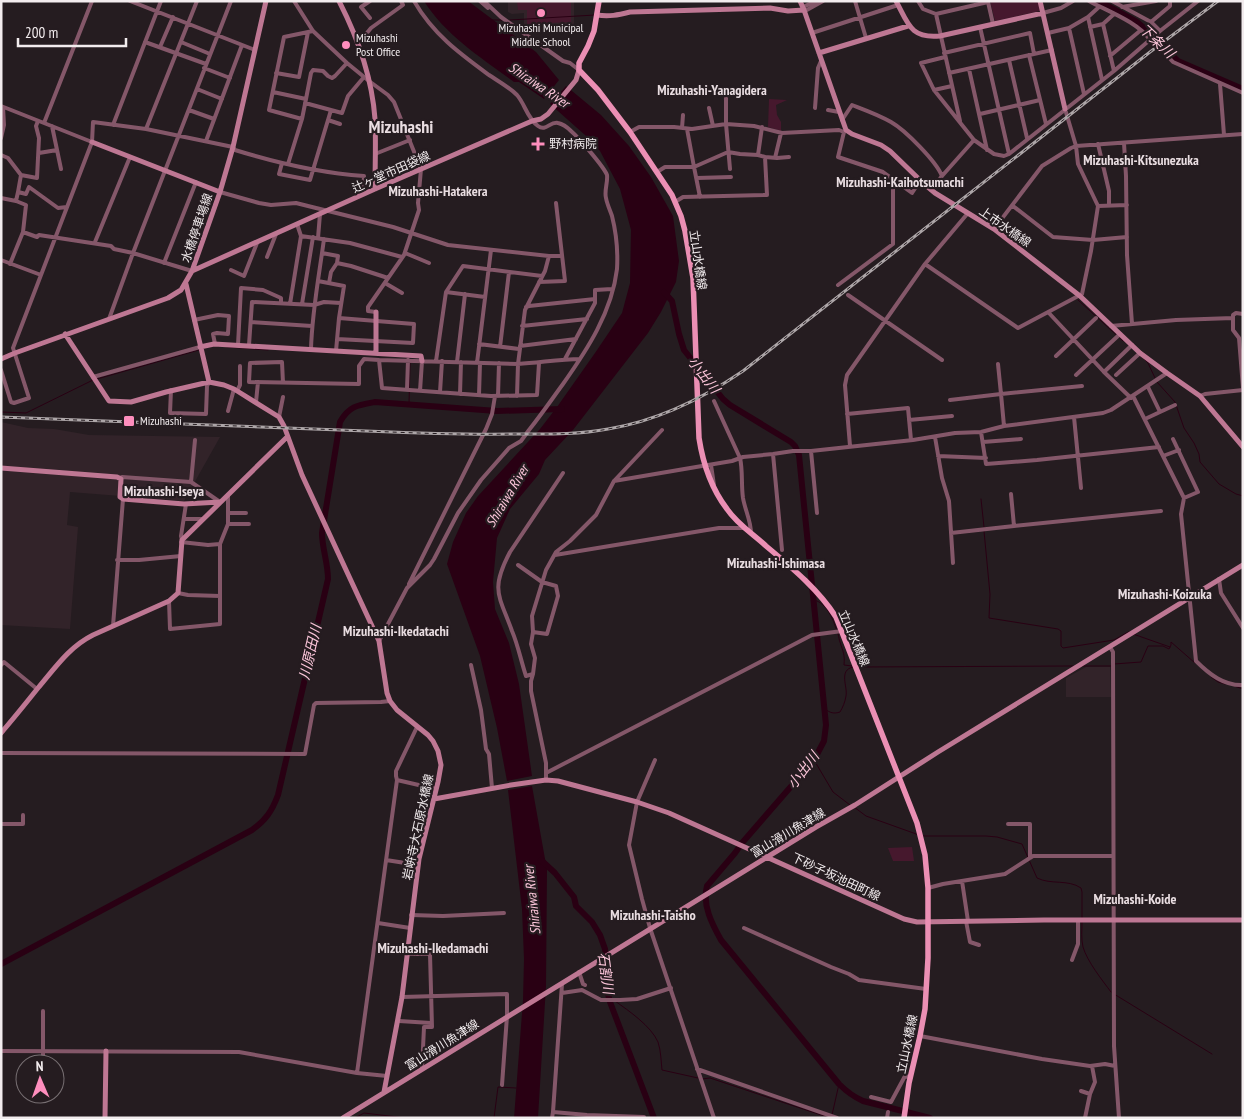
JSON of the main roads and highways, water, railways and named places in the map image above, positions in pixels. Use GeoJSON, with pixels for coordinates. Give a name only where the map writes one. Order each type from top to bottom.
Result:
{"type":"FeatureCollection","features":[{"type":"Feature","properties":{"kind":"main road","name":"水橋停車場線"},"geometry":{"type":"LineString","coordinates":[[186,284],[220,192],[233,146],[266,1]]}},
{"type":"Feature","properties":{"kind":"main road"},"geometry":{"type":"LineString","coordinates":[[339,1],[358,44],[369,81],[375,121],[375,189]]}},
{"type":"Feature","properties":{"kind":"main road"},"geometry":{"type":"LineString","coordinates":[[579,70],[579,63],[594,31],[599,1]]}},
{"type":"Feature","properties":{"kind":"main road"},"geometry":{"type":"LineString","coordinates":[[800,1],[819,53],[908,26]]}},
{"type":"Feature","properties":{"kind":"main road"},"geometry":{"type":"LineString","coordinates":[[1040,1],[1064,109]]}},
{"type":"Feature","properties":{"kind":"main road"},"geometry":{"type":"LineString","coordinates":[[897,3],[908,26],[922,35],[931,37],[1043,13]]}},
{"type":"Feature","properties":{"kind":"main road"},"geometry":{"type":"LineString","coordinates":[[597,16],[617,16],[630,12],[770,8],[782,11],[804,9]]}},
{"type":"Feature","properties":{"kind":"main road","name":"上市水橋線"},"geometry":{"type":"LineString","coordinates":[[819,53],[845,131],[890,150],[931,190],[994,229],[1080,296],[1140,353],[1200,396],[1243,447]]}},
{"type":"Feature","properties":{"kind":"main road","name":"辻ヶ堂市田袋線"},"geometry":{"type":"LineString","coordinates":[[192,271],[363,194],[532,121],[541,119],[548,114],[576,80],[579,70]]}},
{"type":"Feature","properties":{"kind":"main road","name":"立山水橋線"},"geometry":{"type":"LineString","coordinates":[[579,70],[598,90],[657,172],[675,202],[685,231],[693,278],[699,438],[703,462],[715,490],[726,509],[744,528],[802,577],[828,605],[836,617],[899,776],[919,832],[925,855],[928,888],[925,1010],[910,1077],[904,1117]]}},
{"type":"Feature","properties":{"kind":"main road"},"geometry":{"type":"LineString","coordinates":[[92,142],[220,192]]}},
{"type":"Feature","properties":{"kind":"main road"},"geometry":{"type":"LineString","coordinates":[[1,359],[65,334],[168,298],[181,290],[186,284]]}},
{"type":"Feature","properties":{"kind":"main road"},"geometry":{"type":"LineString","coordinates":[[186,284],[209,382]]}},
{"type":"Feature","properties":{"kind":"main road"},"geometry":{"type":"LineString","coordinates":[[376,312],[376,353]]}},
{"type":"Feature","properties":{"kind":"main road"},"geometry":{"type":"LineString","coordinates":[[1,733],[72,648],[87,638],[169,601],[178,593],[181,541],[288,437],[280,417],[235,390],[209,382],[171,390],[131,402],[109,401],[65,334]]}},
{"type":"Feature","properties":{"kind":"main road"},"geometry":{"type":"LineString","coordinates":[[200,348],[215,344],[311,349],[421,356],[422,361]]}},
{"type":"Feature","properties":{"kind":"main road","name":"岩峅寺大石原水橋線"},"geometry":{"type":"LineString","coordinates":[[288,437],[302,475],[379,641],[387,693],[390,701],[397,710],[428,735],[438,751],[440,775],[421,846],[399,1020],[384,1092]]}},
{"type":"Feature","properties":{"kind":"main road"},"geometry":{"type":"LineString","coordinates":[[1,468],[118,477],[121,482],[120,496],[123,499],[186,504],[220,502]]}},
{"type":"Feature","properties":{"kind":"main road","name":"富山滑川魚津線"},"geometry":{"type":"LineString","coordinates":[[343,1118],[1243,565]]}},
{"type":"Feature","properties":{"kind":"main road","name":"下砂子坂池田町線"},"geometry":{"type":"LineString","coordinates":[[434,799],[510,785],[545,780],[558,781],[637,802],[669,813],[904,919],[917,922],[1243,920]]}},
{"type":"Feature","properties":{"kind":"main road"},"geometry":{"type":"LineString","coordinates":[[105,1118],[106,1051]]}},
{"type":"Feature","properties":{"kind":"water"},"geometry":{"type":"Polygon","coordinates":[[[424,1],[468,1],[536,52],[559,80],[544,99],[519,82],[514,82],[454,36],[433,14],[424,1]]]}},
{"type":"Feature","properties":{"kind":"water"},"geometry":{"type":"Polygon","coordinates":[[[566,86],[601,115],[629,146],[651,177],[673,216],[679,261],[676,282],[648,333],[573,430],[545,460],[539,474],[510,509],[497,538],[493,582],[495,609],[509,643],[519,684],[532,776],[507,781],[480,656],[447,564],[453,542],[466,513],[478,496],[540,429],[557,407],[622,313],[630,283],[631,230],[620,189],[600,151],[550,104],[566,86]]]}},
{"type":"Feature","properties":{"kind":"water"},"geometry":{"type":"Polygon","coordinates":[[[532,786],[547,870],[546,986],[538,1118],[514,1118],[523,1000],[524,959],[522,909],[508,790],[532,786]]]}},
{"type":"Feature","properties":{"kind":"waterway","name":"下条川"},"geometry":{"type":"LineString","coordinates":[[1099,1],[1137,22],[1178,61],[1243,89]]}},
{"type":"Feature","properties":{"kind":"waterway"},"geometry":{"type":"LineString","coordinates":[[510,20],[595,15]]}},
{"type":"Feature","properties":{"kind":"waterway"},"geometry":{"type":"LineString","coordinates":[[492,20],[503,20]]}},
{"type":"Feature","properties":{"kind":"waterway","name":"Shiraiwa River"},"geometry":{"type":"LineString","coordinates":[[544,87],[563,99]]}},
{"type":"Feature","properties":{"kind":"waterway","name":"小出川"},"geometry":{"type":"LineString","coordinates":[[664,292],[672,301],[684,350],[723,399],[791,442],[799,455],[826,725],[824,741],[814,760],[707,886],[706,900],[709,914],[721,940],[842,1087],[863,1101],[930,1118]]}},
{"type":"Feature","properties":{"kind":"waterway"},"geometry":{"type":"LineString","coordinates":[[1078,300],[1123,341]]}},
{"type":"Feature","properties":{"kind":"waterway"},"geometry":{"type":"LineString","coordinates":[[227,347],[268,350]]}},
{"type":"Feature","properties":{"kind":"waterway"},"geometry":{"type":"LineString","coordinates":[[97,379],[199,350]]}},
{"type":"Feature","properties":{"kind":"waterway"},"geometry":{"type":"LineString","coordinates":[[1143,358],[1148,363],[1155,378]]}},
{"type":"Feature","properties":{"kind":"waterway"},"geometry":{"type":"LineString","coordinates":[[409,404],[410,363]]}},
{"type":"Feature","properties":{"kind":"waterway"},"geometry":{"type":"LineString","coordinates":[[1,412],[26,413],[93,380]]}},
{"type":"Feature","properties":{"kind":"waterway"},"geometry":{"type":"LineString","coordinates":[[1157,382],[1175,402],[1184,428],[1199,454],[1200,462],[1219,484],[1243,496]]}},
{"type":"Feature","properties":{"kind":"waterway","name":"川原田川"},"geometry":{"type":"LineString","coordinates":[[1,964],[252,830],[265,819],[271,810],[278,795],[328,579],[322,533],[340,422],[351,409],[359,405],[375,402],[497,411],[562,409]]}},
{"type":"Feature","properties":{"kind":"waterway"},"geometry":{"type":"LineString","coordinates":[[981,499],[984,527]]}},
{"type":"Feature","properties":{"kind":"waterway"},"geometry":{"type":"LineString","coordinates":[[984,531],[990,594],[989,618],[1058,629],[1061,631],[1061,646],[1063,648],[1114,640],[1130,632]]}},
{"type":"Feature","properties":{"kind":"waterway"},"geometry":{"type":"LineString","coordinates":[[814,600],[823,605],[830,614],[843,651],[844,665],[852,666]]}},
{"type":"Feature","properties":{"kind":"waterway"},"geometry":{"type":"LineString","coordinates":[[1133,634],[1170,647]]}},
{"type":"Feature","properties":{"kind":"waterway"},"geometry":{"type":"LineString","coordinates":[[1114,664],[1141,662],[1148,646],[1163,646],[1169,649],[1171,642],[1195,663]]}},
{"type":"Feature","properties":{"kind":"waterway"},"geometry":{"type":"LineString","coordinates":[[857,667],[1073,666]]}},
{"type":"Feature","properties":{"kind":"waterway"},"geometry":{"type":"LineString","coordinates":[[1082,666],[1111,666]]}},
{"type":"Feature","properties":{"kind":"waterway"},"geometry":{"type":"LineString","coordinates":[[825,709],[832,713],[840,712],[846,696],[845,675],[848,669],[853,667]]}},
{"type":"Feature","properties":{"kind":"waterway"},"geometry":{"type":"LineString","coordinates":[[1211,677],[1225,684]]}},
{"type":"Feature","properties":{"kind":"waterway"},"geometry":{"type":"LineString","coordinates":[[1234,686],[1243,689]]}},
{"type":"Feature","properties":{"kind":"waterway"},"geometry":{"type":"LineString","coordinates":[[814,760],[833,792],[850,805]]}},
{"type":"Feature","properties":{"kind":"waterway"},"geometry":{"type":"LineString","coordinates":[[854,807],[866,816],[919,835]]}},
{"type":"Feature","properties":{"kind":"waterway"},"geometry":{"type":"LineString","coordinates":[[922,836],[986,836],[1022,844],[1037,878],[1076,885],[1081,888],[1082,918]]}},
{"type":"Feature","properties":{"kind":"waterway","name":"石割川"},"geometry":{"type":"LineString","coordinates":[[541,860],[555,873],[574,897],[576,906],[592,922],[600,935],[605,949],[607,969],[605,982],[610,1002],[654,1118]]}},
{"type":"Feature","properties":{"kind":"waterway"},"geometry":{"type":"LineString","coordinates":[[1082,922],[1082,941],[1085,952],[1111,992]]}},
{"type":"Feature","properties":{"kind":"waterway","name":"石割川"},"geometry":{"type":"LineString","coordinates":[[608,994],[612,998]]}},
{"type":"Feature","properties":{"kind":"waterway"},"geometry":{"type":"LineString","coordinates":[[1114,994],[1212,1054]]}},
{"type":"Feature","properties":{"kind":"waterway"},"geometry":{"type":"LineString","coordinates":[[615,1001],[639,1019],[655,1036],[660,1049],[662,1070],[698,1078]]}},
{"type":"Feature","properties":{"kind":"waterway"},"geometry":{"type":"LineString","coordinates":[[702,1079],[710,1078],[830,1118]]}},
{"type":"Feature","properties":{"kind":"waterway"},"geometry":{"type":"LineString","coordinates":[[832,1115],[839,1084]]}},
{"type":"Feature","properties":{"kind":"waterway"},"geometry":{"type":"LineString","coordinates":[[494,1118],[498,1087],[516,1088]]}},
{"type":"Feature","properties":{"kind":"waterway"},"geometry":{"type":"LineString","coordinates":[[355,1118],[364,1113],[406,1118]]}},
{"type":"Feature","properties":{"kind":"railway"},"geometry":{"type":"LineString","coordinates":[[1,417],[403,432],[549,434],[608,429],[661,415],[712,391],[743,371],[1150,52],[1218,1]]}},
{"type":"Feature","properties":{"kind":"place","name":"Mizuhashi Municipal Middle School"},"geometry":{"type":"Point","coordinates":[541,13]}},
{"type":"Feature","properties":{"kind":"place","name":"Mizuhashi Post Office"},"geometry":{"type":"Point","coordinates":[346,45]}},
{"type":"Feature","properties":{"kind":"place","name":"野村病院"},"geometry":{"type":"Point","coordinates":[538,144]}},
{"type":"Feature","properties":{"kind":"place","name":"Mizuhashi"},"geometry":{"type":"Point","coordinates":[129,421]}},
{"type":"Feature","properties":{"kind":"district","name":"Mizuhashi-Yanagidera"},"geometry":{"type":"Point","coordinates":[712,90]}},
{"type":"Feature","properties":{"kind":"district","name":"Mizuhashi"},"geometry":{"type":"Point","coordinates":[401,127]}},
{"type":"Feature","properties":{"kind":"district","name":"Mizuhashi-Kitsunezuka"},"geometry":{"type":"Point","coordinates":[1141,160]}},
{"type":"Feature","properties":{"kind":"district","name":"Mizuhashi-Kaihotsumachi"},"geometry":{"type":"Point","coordinates":[900,182]}},
{"type":"Feature","properties":{"kind":"district","name":"Mizuhashi-Hatakera"},"geometry":{"type":"Point","coordinates":[438,191]}},
{"type":"Feature","properties":{"kind":"district","name":"Mizuhashi-Iseya"},"geometry":{"type":"Point","coordinates":[164,491]}},
{"type":"Feature","properties":{"kind":"district","name":"Mizuhashi-Ishimasa"},"geometry":{"type":"Point","coordinates":[776,563]}},
{"type":"Feature","properties":{"kind":"district","name":"Mizuhashi-Koizuka"},"geometry":{"type":"Point","coordinates":[1165,594]}},
{"type":"Feature","properties":{"kind":"district","name":"Mizuhashi-Ikedatachi"},"geometry":{"type":"Point","coordinates":[396,631]}},
{"type":"Feature","properties":{"kind":"district","name":"Mizuhashi-Koide"},"geometry":{"type":"Point","coordinates":[1135,899]}},
{"type":"Feature","properties":{"kind":"district","name":"Mizuhashi-Taisho"},"geometry":{"type":"Point","coordinates":[653,915]}},
{"type":"Feature","properties":{"kind":"district","name":"Mizuhashi-Ikedamachi"},"geometry":{"type":"Point","coordinates":[433,948]}}]}
